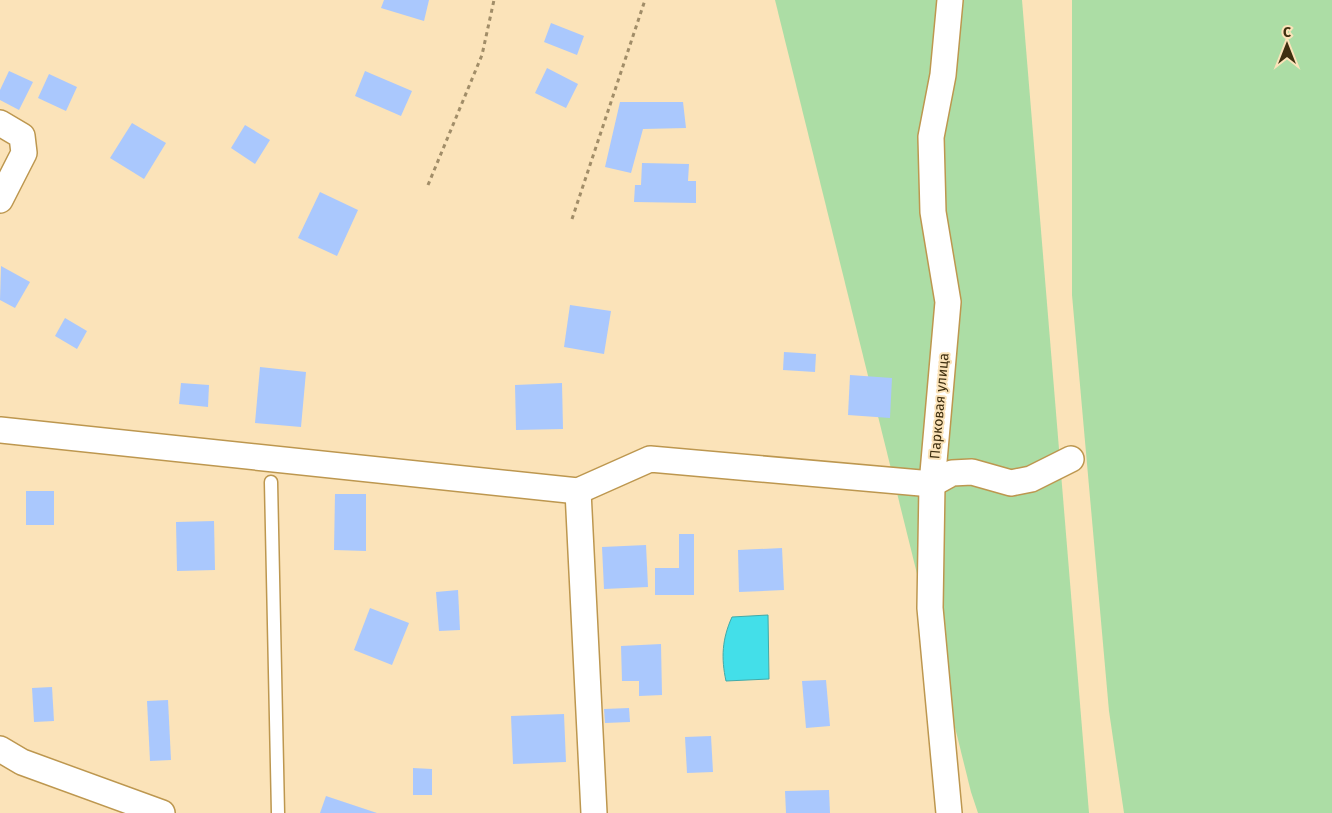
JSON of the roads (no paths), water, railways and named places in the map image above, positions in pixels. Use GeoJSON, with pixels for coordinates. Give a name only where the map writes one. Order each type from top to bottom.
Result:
{"type":"FeatureCollection","features":[{"type":"Feature","properties":{"kind":"street","name":"Парковая улица"},"geometry":{"type":"LineString","coordinates":[[949,813],[930,608],[932,484],[948,302],[934,212],[931,137],[943,75],[950,0]]}},
{"type":"Feature","properties":{"kind":"street"},"geometry":{"type":"LineString","coordinates":[[0,123],[22,136],[24,153],[0,200]]}},
{"type":"Feature","properties":{"kind":"street"},"geometry":{"type":"LineString","coordinates":[[0,430],[578,491],[650,459],[932,484],[952,473],[972,472],[1011,483],[1031,479],[1071,460]]}},
{"type":"Feature","properties":{"kind":"street"},"geometry":{"type":"LineString","coordinates":[[578,491],[594,813]]}},
{"type":"Feature","properties":{"kind":"street"},"geometry":{"type":"LineString","coordinates":[[0,749],[22,762],[162,813]]}},
{"type":"Feature","properties":{"kind":"lane"},"geometry":{"type":"LineString","coordinates":[[271,482],[278,813]]}},
{"type":"Feature","properties":{"kind":"water"},"geometry":{"type":"Polygon","coordinates":[[[768,615],[769,679],[726,681],[723,649],[732,617],[768,615]]]}}]}
